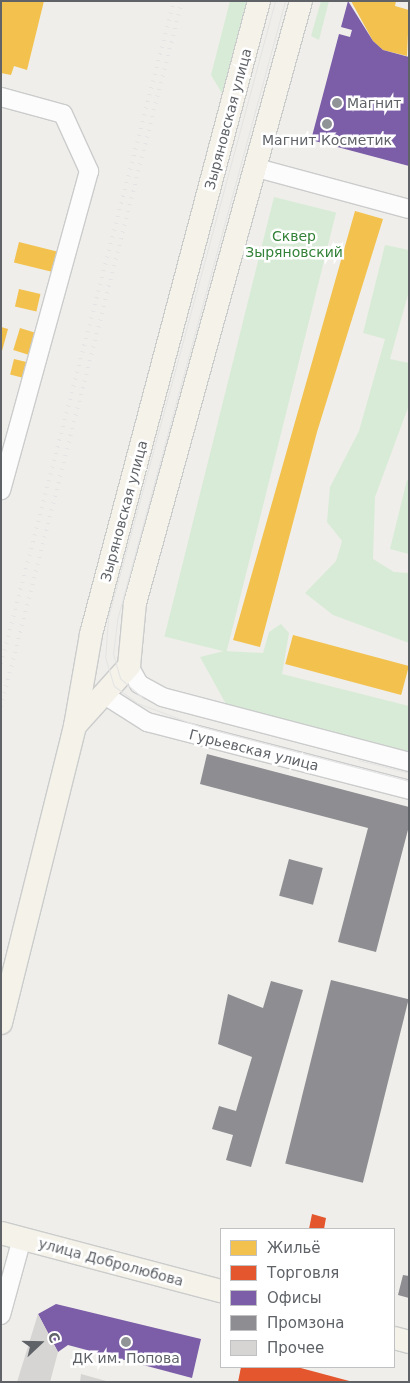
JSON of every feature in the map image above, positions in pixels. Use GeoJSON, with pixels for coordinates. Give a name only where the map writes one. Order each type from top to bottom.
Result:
{"type":"FeatureCollection","features":[{"type":"Feature","properties":{"kind":"main road","name":"Зыряновская улица"},"geometry":{"type":"LineString","coordinates":[[1,1023],[76,726],[91,634],[259,1]]}},
{"type":"Feature","properties":{"kind":"main road"},"geometry":{"type":"LineString","coordinates":[[76,726],[106,696],[128,666],[135,603],[257,168],[300,1]]}},
{"type":"Feature","properties":{"kind":"main road"},"geometry":{"type":"LineString","coordinates":[[91,634],[97,676],[106,696]]}},
{"type":"Feature","properties":{"kind":"main road","name":"улица Добролюбова"},"geometry":{"type":"LineString","coordinates":[[12,1236],[220,1291]]}},
{"type":"Feature","properties":{"kind":"main road"},"geometry":{"type":"LineString","coordinates":[[395,1338],[409,1342]]}},
{"type":"Feature","properties":{"kind":"street"},"geometry":{"type":"LineString","coordinates":[[1,97],[63,114],[89,171],[1,490]]}},
{"type":"Feature","properties":{"kind":"street"},"geometry":{"type":"LineString","coordinates":[[257,168],[409,210]]}},
{"type":"Feature","properties":{"kind":"street","name":"Гурьевская улица"},"geometry":{"type":"LineString","coordinates":[[128,666],[140,684],[162,697],[409,762]]}},
{"type":"Feature","properties":{"kind":"street","name":"Гурьевская улица"},"geometry":{"type":"LineString","coordinates":[[106,696],[146,722],[409,790]]}},
{"type":"Feature","properties":{"kind":"street"},"geometry":{"type":"LineString","coordinates":[[1,1315],[12,1236]]}},
{"type":"Feature","properties":{"kind":"green space"},"geometry":{"type":"Polygon","coordinates":[[[230,1],[246,1],[249,5],[223,95],[211,75],[230,1]]]}},
{"type":"Feature","properties":{"kind":"green space"},"geometry":{"type":"Polygon","coordinates":[[[321,1],[329,1],[319,40],[311,36],[321,1]]]}},
{"type":"Feature","properties":{"kind":"green space","name":"Cквер Зыряновский"},"geometry":{"type":"Polygon","coordinates":[[[274,197],[336,212],[227,652],[164,637],[274,197]]]}},
{"type":"Feature","properties":{"kind":"green space"},"geometry":{"type":"Polygon","coordinates":[[[385,245],[409,250],[409,291],[390,359],[409,363],[409,405],[375,497],[373,559],[394,572],[409,573],[409,643],[333,615],[305,593],[336,561],[342,541],[327,522],[330,487],[359,431],[385,339],[363,333],[385,245]]]}},
{"type":"Feature","properties":{"kind":"green space"},"geometry":{"type":"Polygon","coordinates":[[[407,480],[409,481],[409,554],[390,549],[407,480]]]}},
{"type":"Feature","properties":{"kind":"green space"},"geometry":{"type":"Polygon","coordinates":[[[281,624],[289,633],[282,674],[409,706],[409,752],[226,704],[200,657],[224,651],[263,653],[269,632],[281,624]]]}},
{"type":"Feature","properties":{"kind":"building: Жильё"},"geometry":{"type":"Polygon","coordinates":[[[1,1],[44,1],[27,70],[14,66],[11,75],[1,73],[1,1]]]}},
{"type":"Feature","properties":{"kind":"building: Жильё"},"geometry":{"type":"Polygon","coordinates":[[[351,1],[396,1],[395,6],[409,10],[407,56],[383,50],[373,41],[351,1]]]}},
{"type":"Feature","properties":{"kind":"building: Жильё"},"geometry":{"type":"Polygon","coordinates":[[[355,211],[383,219],[317,432],[260,647],[233,640],[355,211]]]}},
{"type":"Feature","properties":{"kind":"building: Жильё"},"geometry":{"type":"Polygon","coordinates":[[[19,242],[58,252],[53,272],[14,262],[19,242]]]}},
{"type":"Feature","properties":{"kind":"building: Жильё"},"geometry":{"type":"Polygon","coordinates":[[[19,289],[40,294],[36,311],[15,307],[19,289]]]}},
{"type":"Feature","properties":{"kind":"building: Жильё"},"geometry":{"type":"Polygon","coordinates":[[[1,327],[8,329],[2,351],[1,351],[1,327]]]}},
{"type":"Feature","properties":{"kind":"building: Жильё"},"geometry":{"type":"Polygon","coordinates":[[[20,328],[40,334],[33,356],[13,350],[20,328]]]}},
{"type":"Feature","properties":{"kind":"building: Жильё"},"geometry":{"type":"Polygon","coordinates":[[[14,359],[30,363],[26,378],[10,375],[14,359]]]}},
{"type":"Feature","properties":{"kind":"building: Жильё"},"geometry":{"type":"Polygon","coordinates":[[[293,635],[409,666],[401,695],[285,664],[293,635]]]}},
{"type":"Feature","properties":{"kind":"building: Торговля"},"geometry":{"type":"Polygon","coordinates":[[[312,1214],[326,1218],[324,1228],[309,1228],[312,1214]]]}},
{"type":"Feature","properties":{"kind":"building: Торговля"},"geometry":{"type":"Polygon","coordinates":[[[241,1368],[301,1368],[353,1382],[238,1382],[241,1368]]]}},
{"type":"Feature","properties":{"kind":"building: Офисы"},"geometry":{"type":"Polygon","coordinates":[[[348,1],[373,41],[383,50],[409,57],[409,166],[311,140],[339,34],[350,37],[352,30],[341,27],[348,1]]]}},
{"type":"Feature","properties":{"kind":"building: Офисы","name":"ДК им. Попова"},"geometry":{"type":"Polygon","coordinates":[[[56,1304],[201,1339],[192,1378],[68,1345],[58,1352],[38,1314],[56,1304]]]}},
{"type":"Feature","properties":{"kind":"building: Промзона"},"geometry":{"type":"Polygon","coordinates":[[[207,754],[409,807],[409,826],[376,952],[338,942],[368,828],[200,784],[207,754]]]}},
{"type":"Feature","properties":{"kind":"building: Промзона"},"geometry":{"type":"Polygon","coordinates":[[[289,859],[323,868],[313,905],[279,896],[289,859]]]}},
{"type":"Feature","properties":{"kind":"building: Промзона"},"geometry":{"type":"Polygon","coordinates":[[[331,980],[409,999],[363,1183],[285,1163],[331,980]]]}},
{"type":"Feature","properties":{"kind":"building: Промзона"},"geometry":{"type":"Polygon","coordinates":[[[271,981],[303,990],[251,1167],[226,1160],[233,1135],[212,1129],[219,1106],[236,1111],[252,1057],[218,1044],[228,994],[263,1008],[271,981]]]}},
{"type":"Feature","properties":{"kind":"building: Промзона"},"geometry":{"type":"Polygon","coordinates":[[[403,1275],[409,1276],[409,1298],[398,1295],[403,1275]]]}},
{"type":"Feature","properties":{"kind":"building: Прочее","name":"ДК им. Попова"},"geometry":{"type":"Polygon","coordinates":[[[38,1314],[58,1352],[50,1382],[17,1382],[38,1314]]]}},
{"type":"Feature","properties":{"kind":"building: Прочее"},"geometry":{"type":"Polygon","coordinates":[[[81,1374],[106,1381],[106,1382],[80,1382],[81,1374]]]}},
{"type":"Feature","properties":{"kind":"tram line"},"geometry":{"type":"LineString","coordinates":[[275,1],[108,618],[105,657],[114,686],[137,703],[202,727],[409,781]]}},
{"type":"Feature","properties":{"kind":"tram line"},"geometry":{"type":"LineString","coordinates":[[144,699],[120,678],[113,654],[117,620],[285,1]]}},
{"type":"Feature","properties":{"kind":"tram line"},"geometry":{"type":"LineString","coordinates":[[358,760],[409,773]]}},
{"type":"Feature","properties":{"kind":"railway"},"geometry":{"type":"LineString","coordinates":[[1,664],[174,1]]}},
{"type":"Feature","properties":{"kind":"railway"},"geometry":{"type":"LineString","coordinates":[[1,707],[182,1]]}},
{"type":"Feature","properties":{"kind":"place","name":"Магнит"},"geometry":{"type":"Point","coordinates":[337,103]}},
{"type":"Feature","properties":{"kind":"place","name":"Магнит Косметик"},"geometry":{"type":"Point","coordinates":[327,124]}},
{"type":"Feature","properties":{"kind":"place","name":"ДК им. Попова"},"geometry":{"type":"Point","coordinates":[126,1342]}}]}
